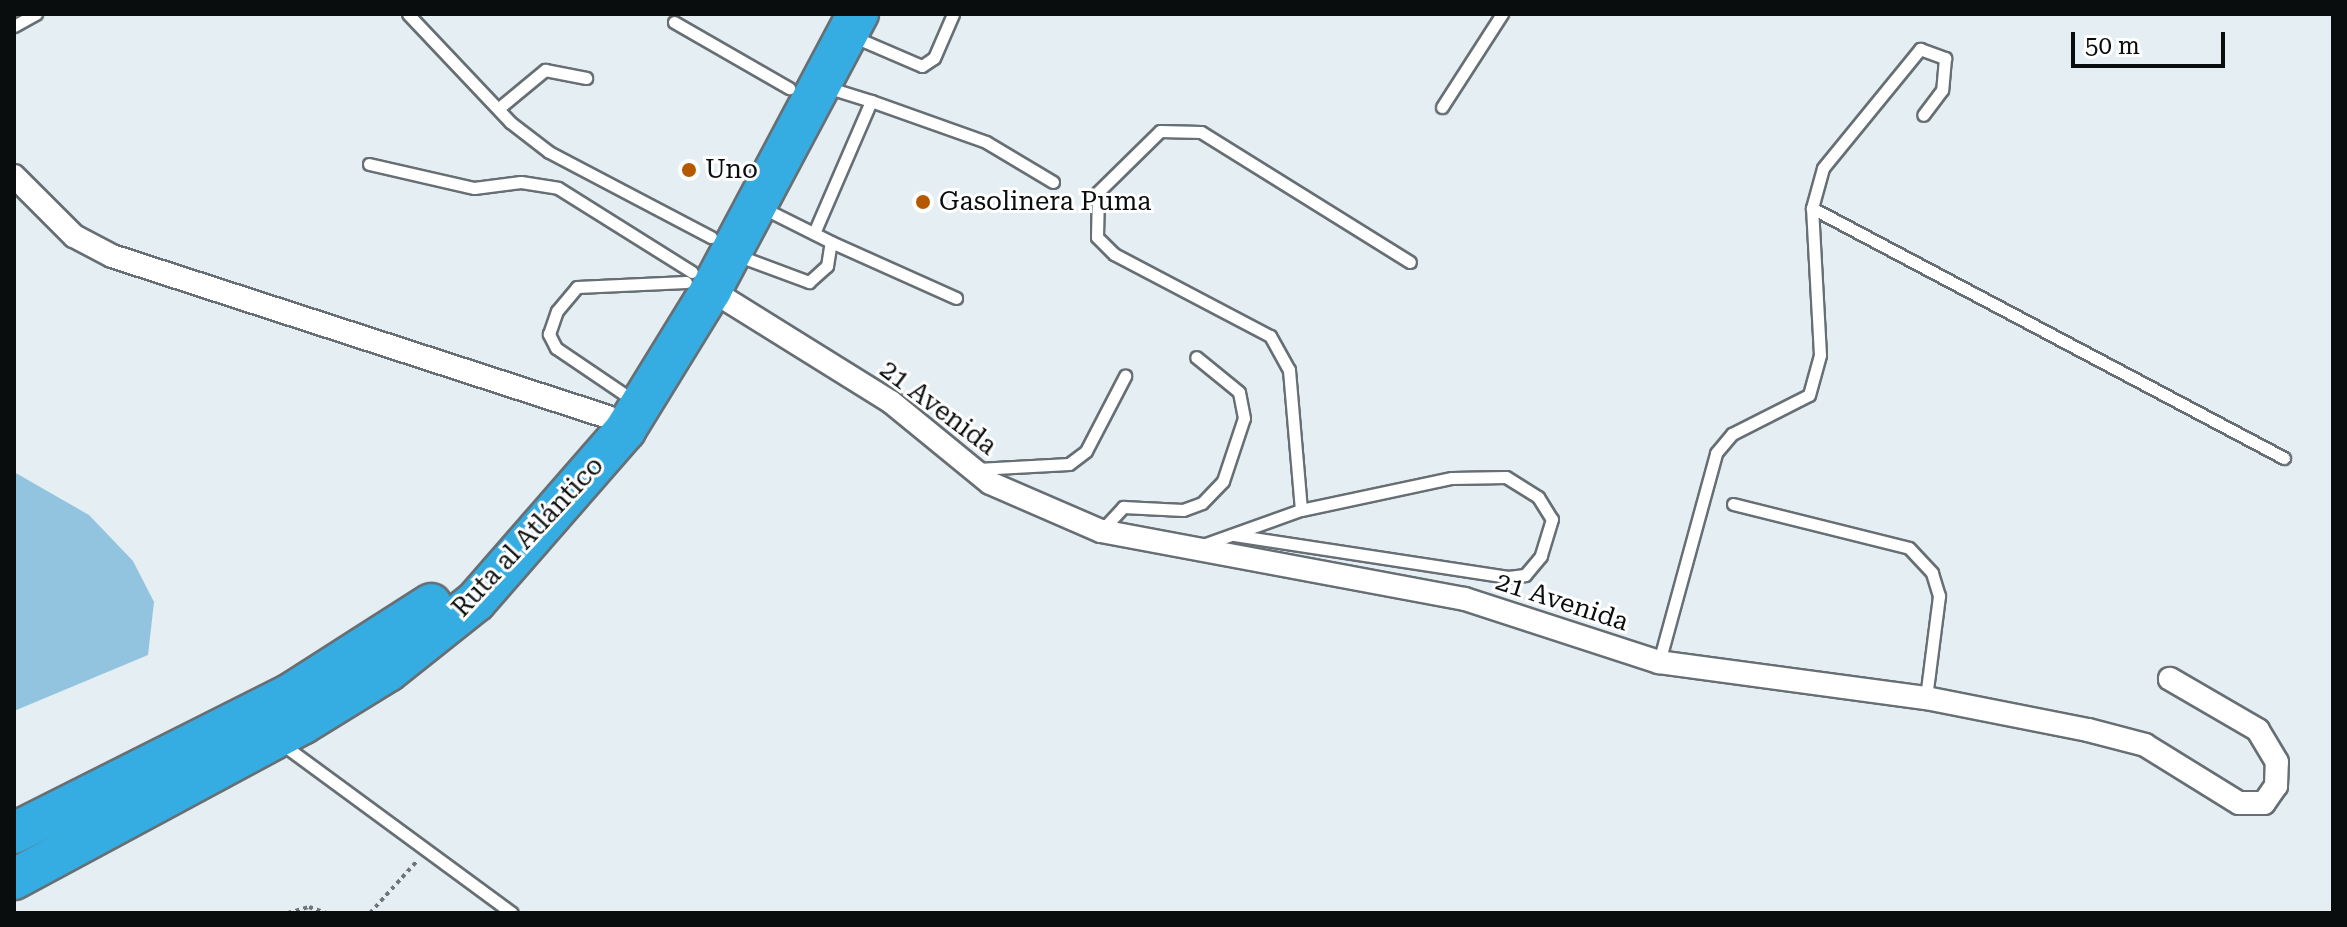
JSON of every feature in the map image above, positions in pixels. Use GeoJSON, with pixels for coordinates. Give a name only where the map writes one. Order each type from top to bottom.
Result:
{"type":"FeatureCollection","features":[{"type":"Feature","properties":{"kind":"highway","name":"Ruta al Atlántico"},"geometry":{"type":"LineString","coordinates":[[721,245],[804,86],[845,21]]}},
{"type":"Feature","properties":{"kind":"highway","name":"Ruta al Atlántico"},"geometry":{"type":"LineString","coordinates":[[14,833],[231,726],[410,622],[529,512],[616,405],[721,245],[757,205],[804,86]]}},
{"type":"Feature","properties":{"kind":"highway","name":"Ruta al Atlántico"},"geometry":{"type":"LineString","coordinates":[[14,879],[275,739],[388,671],[476,601],[625,430],[696,281]]}},
{"type":"Feature","properties":{"kind":"highway"},"geometry":{"type":"LineString","coordinates":[[14,855],[306,697],[410,622]]}},
{"type":"Feature","properties":{"kind":"highway"},"geometry":{"type":"LineString","coordinates":[[14,893],[69,850]]}},
{"type":"Feature","properties":{"kind":"street"},"geometry":{"type":"LineString","coordinates":[[14,176],[74,236],[112,256],[616,405]]}},
{"type":"Feature","properties":{"kind":"street","name":"21 Avenida"},"geometry":{"type":"LineString","coordinates":[[696,281],[891,402],[973,468],[1029,504],[1101,531],[1465,599],[1659,662],[1926,698],[2145,745],[2214,792],[2264,803],[2276,786],[2277,762],[2258,730],[2170,679]]}},
{"type":"Feature","properties":{"kind":"lane"},"geometry":{"type":"LineString","coordinates":[[14,26],[36,14]]}},
{"type":"Feature","properties":{"kind":"lane"},"geometry":{"type":"LineString","coordinates":[[408,14],[499,108],[549,152],[721,245],[809,282],[827,266],[831,242]]}},
{"type":"Feature","properties":{"kind":"lane"},"geometry":{"type":"LineString","coordinates":[[845,21],[922,66],[934,58],[953,14]]}},
{"type":"Feature","properties":{"kind":"lane"},"geometry":{"type":"LineString","coordinates":[[1442,107],[1502,14]]}},
{"type":"Feature","properties":{"kind":"lane"},"geometry":{"type":"LineString","coordinates":[[674,22],[804,86],[871,101],[986,142],[1053,182]]}},
{"type":"Feature","properties":{"kind":"lane"},"geometry":{"type":"LineString","coordinates":[[1659,662],[1716,453],[1732,434],[1809,395],[1820,355],[1812,208],[1823,168],[1920,49],[1945,58],[1942,90],[1923,115]]}},
{"type":"Feature","properties":{"kind":"lane"},"geometry":{"type":"LineString","coordinates":[[499,108],[545,70],[586,78]]}},
{"type":"Feature","properties":{"kind":"lane"},"geometry":{"type":"LineString","coordinates":[[814,233],[871,101]]}},
{"type":"Feature","properties":{"kind":"lane"},"geometry":{"type":"LineString","coordinates":[[1301,510],[1289,370],[1270,336],[1114,254],[1097,237],[1098,192],[1160,131],[1201,132],[1410,262]]}},
{"type":"Feature","properties":{"kind":"lane"},"geometry":{"type":"LineString","coordinates":[[369,164],[474,188],[521,182],[558,188],[696,281]]}},
{"type":"Feature","properties":{"kind":"lane"},"geometry":{"type":"LineString","coordinates":[[757,205],[956,298]]}},
{"type":"Feature","properties":{"kind":"lane"},"geometry":{"type":"LineString","coordinates":[[1812,208],[2284,458]]}},
{"type":"Feature","properties":{"kind":"lane"},"geometry":{"type":"LineString","coordinates":[[616,405],[556,348],[549,334],[557,311],[577,287],[696,281]]}},
{"type":"Feature","properties":{"kind":"lane"},"geometry":{"type":"LineString","coordinates":[[1101,531],[1123,507],[1183,510],[1202,503],[1223,481],[1244,418],[1239,392],[1196,357]]}},
{"type":"Feature","properties":{"kind":"lane"},"geometry":{"type":"LineString","coordinates":[[973,468],[1069,464],[1086,451],[1125,376]]}},
{"type":"Feature","properties":{"kind":"lane"},"geometry":{"type":"LineString","coordinates":[[1191,549],[1301,510],[1452,478],[1506,477],[1538,497],[1552,519],[1541,556],[1525,575],[1508,577],[1234,535]]}},
{"type":"Feature","properties":{"kind":"lane"},"geometry":{"type":"LineString","coordinates":[[1733,504],[1909,548],[1932,573],[1939,596],[1926,698]]}},
{"type":"Feature","properties":{"kind":"lane"},"geometry":{"type":"LineString","coordinates":[[275,739],[512,913]]}},
{"type":"Feature","properties":{"kind":"path"},"geometry":{"type":"LineString","coordinates":[[370,913],[427,850]]}},
{"type":"Feature","properties":{"kind":"path"},"geometry":{"type":"LineString","coordinates":[[288,913],[309,907],[326,913]]}},
{"type":"Feature","properties":{"kind":"shaded area"},"geometry":{"type":"Polygon","coordinates":[[[14,472],[89,515],[133,561],[154,602],[148,655],[14,711],[14,472]]]}},
{"type":"Feature","properties":{"kind":"place","name":"Uno"},"geometry":{"type":"Point","coordinates":[689,170]}},
{"type":"Feature","properties":{"kind":"place","name":"Gasolinera Puma"},"geometry":{"type":"Point","coordinates":[923,202]}}]}
